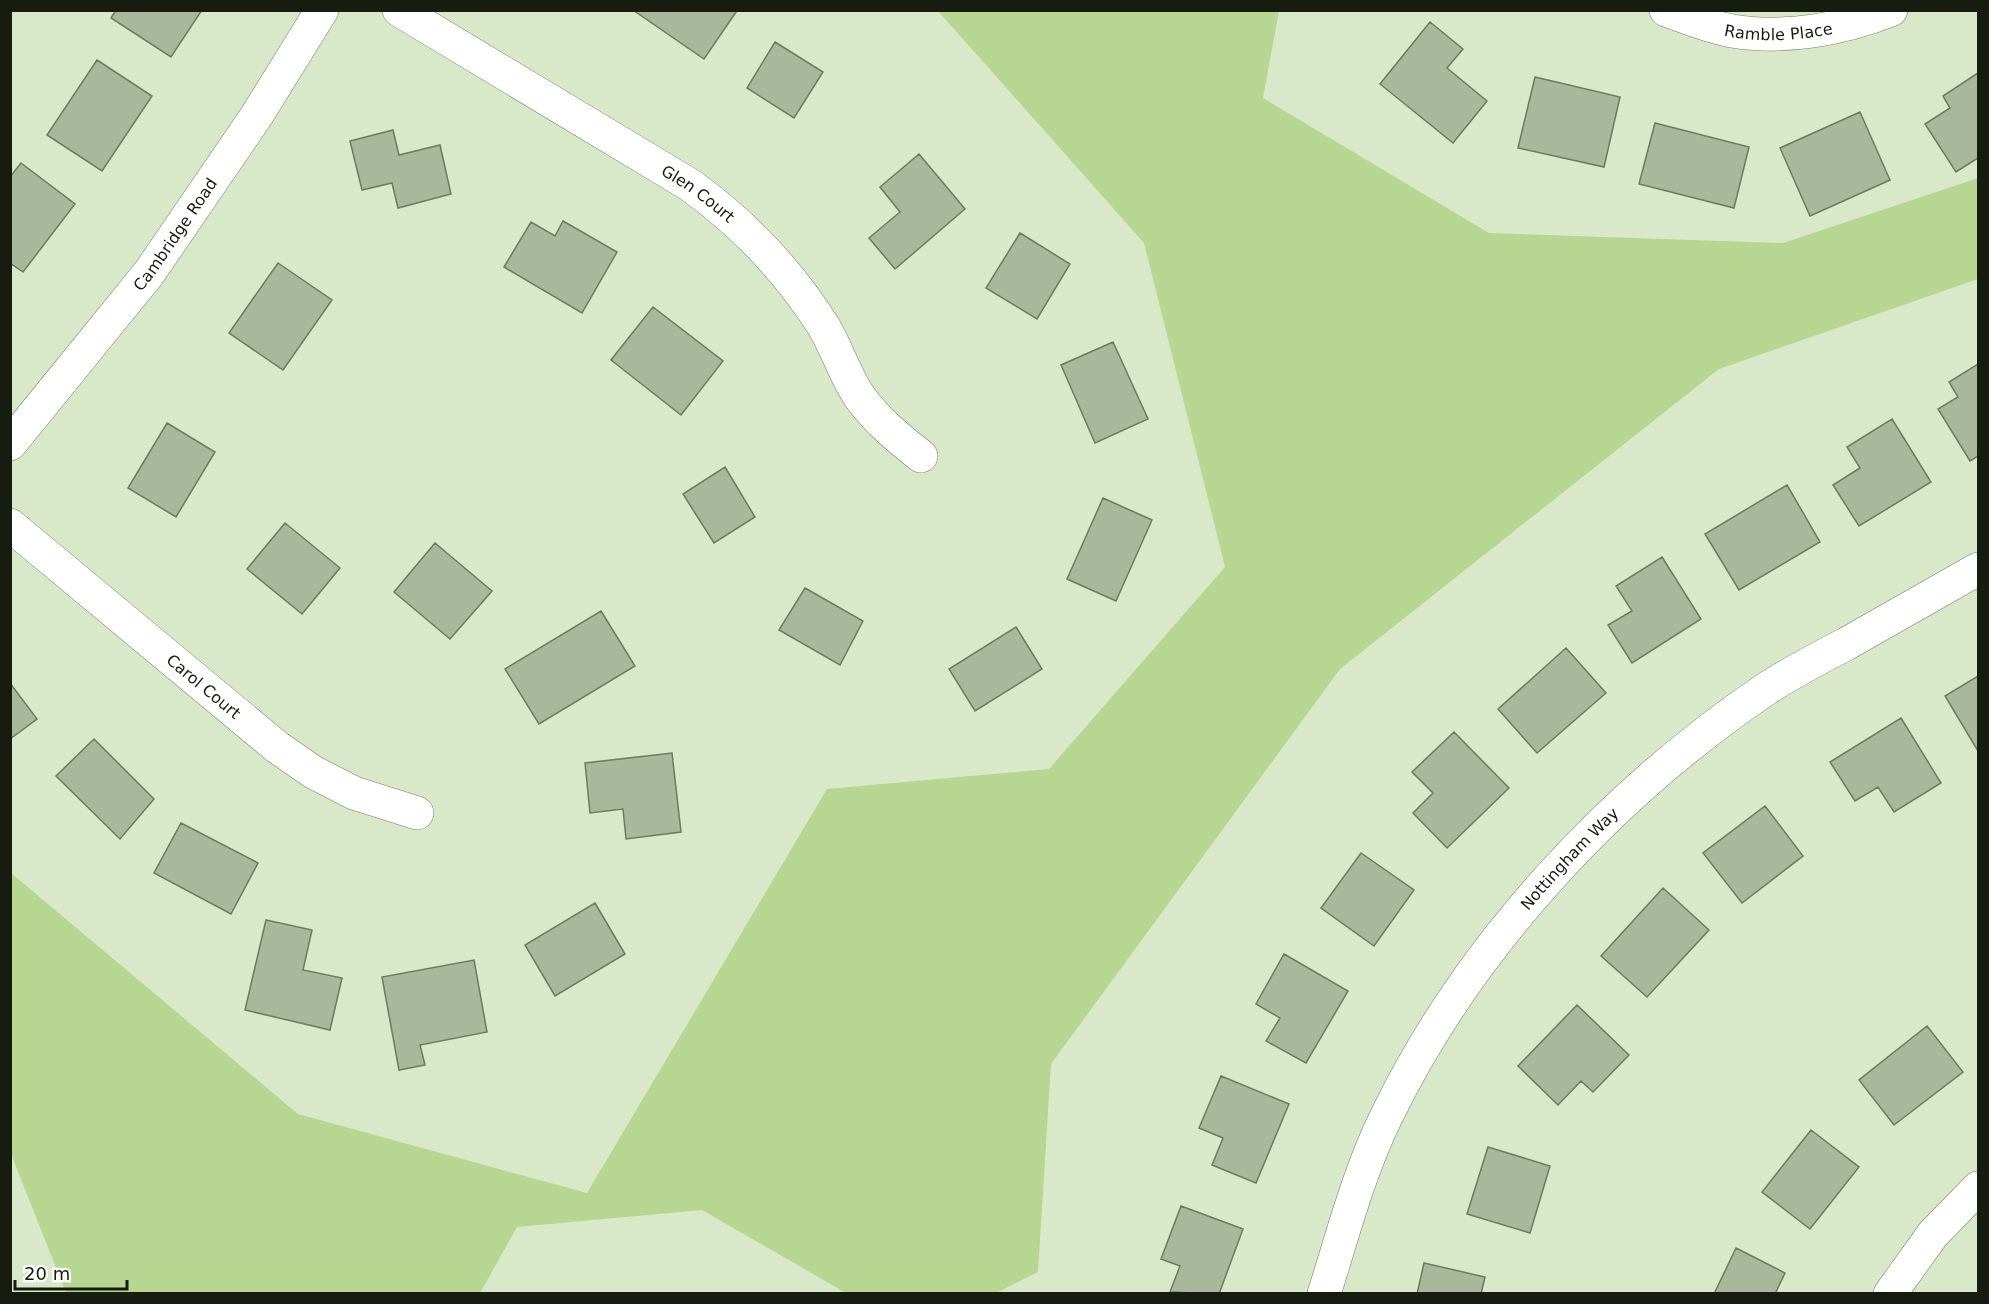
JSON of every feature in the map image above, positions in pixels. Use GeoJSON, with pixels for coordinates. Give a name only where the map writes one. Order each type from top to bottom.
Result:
{"type":"FeatureCollection","features":[{"type":"Feature","properties":{"kind":"street","name":"Cambridge Road"},"geometry":{"type":"LineString","coordinates":[[10,444],[149,273],[240,141],[322,10]]}},
{"type":"Feature","properties":{"kind":"street","name":"Glen Court"},"geometry":{"type":"LineString","coordinates":[[399,10],[690,185],[728,213],[778,264],[802,296],[824,328],[859,396],[887,429],[921,456]]}},
{"type":"Feature","properties":{"kind":"street","name":"Ramble Place"},"geometry":{"type":"LineString","coordinates":[[1666,10],[1732,31],[1771,33],[1812,30],[1864,21],[1891,10]]}},
{"type":"Feature","properties":{"kind":"street","name":"Carol Court"},"geometry":{"type":"LineString","coordinates":[[10,525],[277,747],[313,772],[354,794],[417,813]]}},
{"type":"Feature","properties":{"kind":"street","name":"Nottingham Way"},"geometry":{"type":"LineString","coordinates":[[1324,1293],[1365,1165],[1407,1075],[1461,989],[1577,849],[1611,813],[1685,749],[1769,687],[1978,569]]}},
{"type":"Feature","properties":{"kind":"street"},"geometry":{"type":"LineString","coordinates":[[1890,1293],[1933,1234],[1978,1188]]}},
{"type":"Feature","properties":{"kind":"green space"},"geometry":{"type":"Polygon","coordinates":[[[938,11],[1279,11],[1263,98],[1489,233],[1783,243],[1978,178],[1978,279],[1719,369],[1340,669],[1051,1064],[1038,1272],[996,1293],[846,1293],[702,1210],[517,1227],[480,1293],[66,1293],[11,1154],[11,873],[298,1114],[587,1193],[827,789],[1049,769],[1225,567],[1144,243],[938,11]]]}},
{"type":"Feature","properties":{"kind":"building"},"geometry":{"type":"Polygon","coordinates":[[[116,10],[202,10],[171,57],[111,18],[116,10]]]}},
{"type":"Feature","properties":{"kind":"building"},"geometry":{"type":"Polygon","coordinates":[[[633,10],[734,10],[736,12],[704,59],[633,10]]]}},
{"type":"Feature","properties":{"kind":"building"},"geometry":{"type":"Polygon","coordinates":[[[1430,22],[1463,49],[1447,68],[1487,101],[1453,143],[1380,84],[1430,22]]]}},
{"type":"Feature","properties":{"kind":"building"},"geometry":{"type":"Polygon","coordinates":[[[775,42],[823,72],[794,118],[747,88],[775,42]]]}},
{"type":"Feature","properties":{"kind":"building"},"geometry":{"type":"Polygon","coordinates":[[[97,60],[152,96],[102,171],[47,135],[97,60]]]}},
{"type":"Feature","properties":{"kind":"building"},"geometry":{"type":"Polygon","coordinates":[[[1978,73],[1978,158],[1956,172],[1925,124],[1950,108],[1943,96],[1978,73]]]}},
{"type":"Feature","properties":{"kind":"building"},"geometry":{"type":"Polygon","coordinates":[[[1535,77],[1620,97],[1604,167],[1518,148],[1535,77]]]}},
{"type":"Feature","properties":{"kind":"building"},"geometry":{"type":"Polygon","coordinates":[[[1860,112],[1890,180],[1810,216],[1780,148],[1860,112]]]}},
{"type":"Feature","properties":{"kind":"building"},"geometry":{"type":"Polygon","coordinates":[[[1655,123],[1749,147],[1734,208],[1639,184],[1655,123]]]}},
{"type":"Feature","properties":{"kind":"building"},"geometry":{"type":"Polygon","coordinates":[[[393,130],[399,155],[440,145],[451,194],[398,208],[392,183],[362,190],[350,141],[393,130]]]}},
{"type":"Feature","properties":{"kind":"building"},"geometry":{"type":"Polygon","coordinates":[[[919,154],[965,209],[895,269],[869,238],[900,212],[880,187],[919,154]]]}},
{"type":"Feature","properties":{"kind":"building"},"geometry":{"type":"Polygon","coordinates":[[[21,163],[75,204],[23,272],[10,263],[10,177],[21,163]]]}},
{"type":"Feature","properties":{"kind":"building"},"geometry":{"type":"Polygon","coordinates":[[[563,221],[617,252],[582,313],[504,267],[531,222],[555,236],[563,221]]]}},
{"type":"Feature","properties":{"kind":"building"},"geometry":{"type":"Polygon","coordinates":[[[1020,233],[1070,264],[1037,319],[986,288],[1020,233]]]}},
{"type":"Feature","properties":{"kind":"building"},"geometry":{"type":"Polygon","coordinates":[[[278,263],[332,300],[283,370],[229,333],[278,263]]]}},
{"type":"Feature","properties":{"kind":"building"},"geometry":{"type":"Polygon","coordinates":[[[653,307],[723,361],[681,415],[611,360],[653,307]]]}},
{"type":"Feature","properties":{"kind":"building"},"geometry":{"type":"Polygon","coordinates":[[[1113,342],[1148,419],[1095,443],[1061,365],[1113,342]]]}},
{"type":"Feature","properties":{"kind":"building"},"geometry":{"type":"Polygon","coordinates":[[[1978,364],[1978,456],[1970,461],[1938,409],[1958,397],[1949,382],[1978,364]]]}},
{"type":"Feature","properties":{"kind":"building"},"geometry":{"type":"Polygon","coordinates":[[[1892,419],[1931,482],[1859,526],[1833,485],[1860,468],[1847,447],[1892,419]]]}},
{"type":"Feature","properties":{"kind":"building"},"geometry":{"type":"Polygon","coordinates":[[[167,423],[215,452],[176,517],[128,488],[167,423]]]}},
{"type":"Feature","properties":{"kind":"building"},"geometry":{"type":"Polygon","coordinates":[[[725,467],[755,517],[714,543],[683,494],[725,467]]]}},
{"type":"Feature","properties":{"kind":"building"},"geometry":{"type":"Polygon","coordinates":[[[1787,485],[1820,542],[1739,590],[1705,534],[1787,485]]]}},
{"type":"Feature","properties":{"kind":"building"},"geometry":{"type":"Polygon","coordinates":[[[1103,498],[1152,520],[1116,601],[1067,579],[1103,498]]]}},
{"type":"Feature","properties":{"kind":"building"},"geometry":{"type":"Polygon","coordinates":[[[285,523],[340,568],[302,614],[247,569],[285,523]]]}},
{"type":"Feature","properties":{"kind":"building"},"geometry":{"type":"Polygon","coordinates":[[[435,543],[492,591],[450,639],[394,592],[435,543]]]}},
{"type":"Feature","properties":{"kind":"building"},"geometry":{"type":"Polygon","coordinates":[[[1662,557],[1701,619],[1632,663],[1608,625],[1632,611],[1616,586],[1662,557]]]}},
{"type":"Feature","properties":{"kind":"building"},"geometry":{"type":"Polygon","coordinates":[[[805,588],[863,621],[840,665],[779,630],[805,588]]]}},
{"type":"Feature","properties":{"kind":"building"},"geometry":{"type":"Polygon","coordinates":[[[601,611],[635,666],[539,724],[505,669],[601,611]]]}},
{"type":"Feature","properties":{"kind":"building"},"geometry":{"type":"Polygon","coordinates":[[[1016,627],[1042,669],[975,711],[949,669],[1016,627]]]}},
{"type":"Feature","properties":{"kind":"building"},"geometry":{"type":"Polygon","coordinates":[[[1566,648],[1606,693],[1537,753],[1498,709],[1566,648]]]}},
{"type":"Feature","properties":{"kind":"building"},"geometry":{"type":"Polygon","coordinates":[[[1978,676],[1978,751],[1945,696],[1978,676]]]}},
{"type":"Feature","properties":{"kind":"building"},"geometry":{"type":"Polygon","coordinates":[[[10,683],[37,719],[10,739],[10,683]]]}},
{"type":"Feature","properties":{"kind":"building"},"geometry":{"type":"Polygon","coordinates":[[[1901,718],[1941,783],[1894,812],[1878,787],[1855,801],[1830,762],[1901,718]]]}},
{"type":"Feature","properties":{"kind":"building"},"geometry":{"type":"Polygon","coordinates":[[[1454,732],[1509,788],[1447,848],[1413,813],[1433,793],[1412,772],[1454,732]]]}},
{"type":"Feature","properties":{"kind":"building"},"geometry":{"type":"Polygon","coordinates":[[[94,739],[154,799],[120,839],[56,776],[94,739]]]}},
{"type":"Feature","properties":{"kind":"building"},"geometry":{"type":"Polygon","coordinates":[[[672,753],[681,832],[626,839],[623,809],[590,813],[585,763],[672,753]]]}},
{"type":"Feature","properties":{"kind":"building"},"geometry":{"type":"Polygon","coordinates":[[[1765,806],[1803,856],[1742,903],[1703,853],[1765,806]]]}},
{"type":"Feature","properties":{"kind":"building"},"geometry":{"type":"Polygon","coordinates":[[[181,823],[258,863],[231,914],[154,873],[181,823]]]}},
{"type":"Feature","properties":{"kind":"building"},"geometry":{"type":"Polygon","coordinates":[[[1361,853],[1414,890],[1374,946],[1321,908],[1361,853]]]}},
{"type":"Feature","properties":{"kind":"building"},"geometry":{"type":"Polygon","coordinates":[[[1663,888],[1709,930],[1647,997],[1601,956],[1663,888]]]}},
{"type":"Feature","properties":{"kind":"building"},"geometry":{"type":"Polygon","coordinates":[[[595,903],[625,954],[555,996],[525,945],[595,903]]]}},
{"type":"Feature","properties":{"kind":"building"},"geometry":{"type":"Polygon","coordinates":[[[266,920],[312,930],[303,970],[342,978],[330,1030],[245,1010],[266,920]]]}},
{"type":"Feature","properties":{"kind":"building"},"geometry":{"type":"Polygon","coordinates":[[[1284,954],[1348,991],[1306,1063],[1266,1041],[1280,1018],[1256,1004],[1284,954]]]}},
{"type":"Feature","properties":{"kind":"building"},"geometry":{"type":"Polygon","coordinates":[[[474,960],[487,1032],[420,1045],[425,1065],[399,1070],[382,977],[474,960]]]}},
{"type":"Feature","properties":{"kind":"building"},"geometry":{"type":"Polygon","coordinates":[[[1577,1005],[1629,1055],[1593,1092],[1581,1081],[1558,1105],[1518,1066],[1577,1005]]]}},
{"type":"Feature","properties":{"kind":"building"},"geometry":{"type":"Polygon","coordinates":[[[1927,1026],[1963,1072],[1894,1125],[1859,1080],[1927,1026]]]}},
{"type":"Feature","properties":{"kind":"building"},"geometry":{"type":"Polygon","coordinates":[[[1221,1076],[1289,1104],[1256,1183],[1212,1165],[1223,1138],[1199,1128],[1221,1076]]]}},
{"type":"Feature","properties":{"kind":"building"},"geometry":{"type":"Polygon","coordinates":[[[1811,1130],[1859,1167],[1810,1229],[1762,1192],[1811,1130]]]}},
{"type":"Feature","properties":{"kind":"building"},"geometry":{"type":"Polygon","coordinates":[[[1488,1147],[1550,1166],[1530,1233],[1467,1214],[1488,1147]]]}},
{"type":"Feature","properties":{"kind":"building"},"geometry":{"type":"Polygon","coordinates":[[[1181,1206],[1243,1229],[1219,1294],[1170,1292],[1180,1266],[1161,1259],[1181,1206]]]}},
{"type":"Feature","properties":{"kind":"building"},"geometry":{"type":"Polygon","coordinates":[[[1736,1248],[1785,1273],[1775,1294],[1714,1294],[1736,1248]]]}},
{"type":"Feature","properties":{"kind":"building"},"geometry":{"type":"Polygon","coordinates":[[[1424,1263],[1485,1277],[1481,1294],[1417,1294],[1424,1263]]]}}]}
